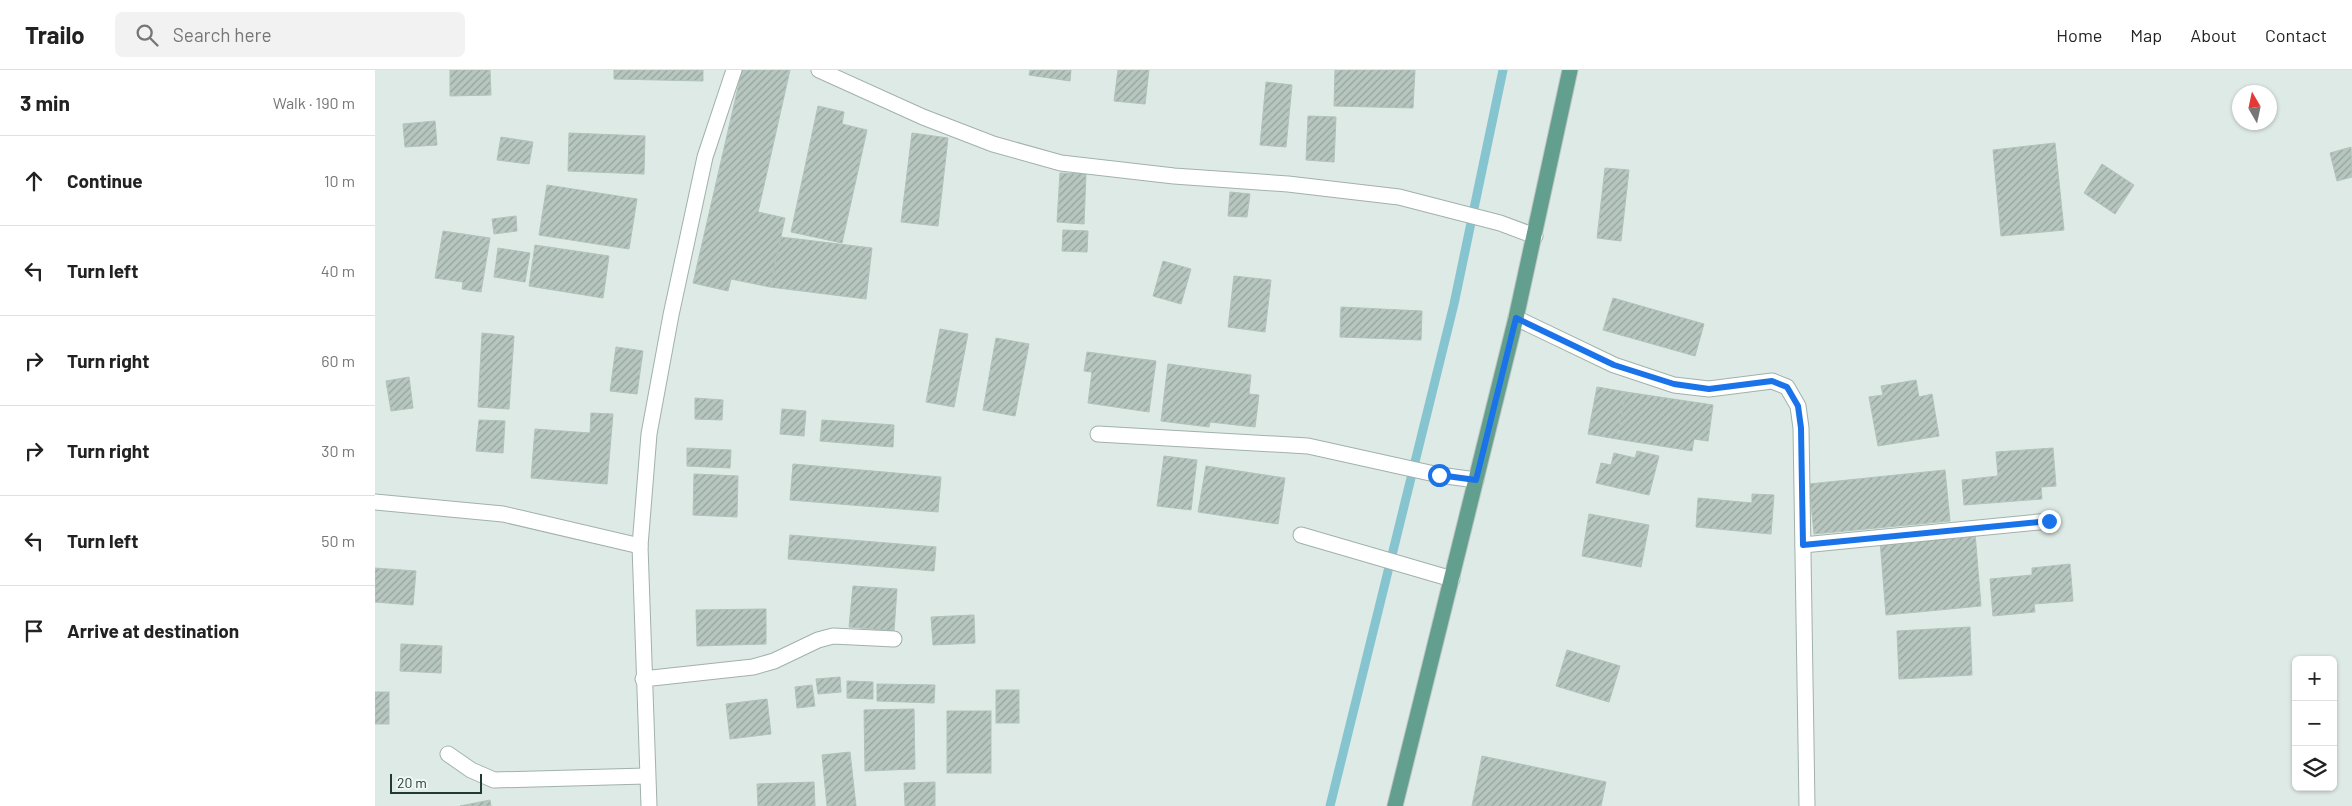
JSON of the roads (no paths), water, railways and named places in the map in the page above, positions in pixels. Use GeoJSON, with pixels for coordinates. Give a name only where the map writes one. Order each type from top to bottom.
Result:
{"type":"FeatureCollection","features":[{"type":"Feature","properties":{"kind":"main road"},"geometry":{"type":"LineString","coordinates":[[1395,806],[1516,318],[1570,70]]}},
{"type":"Feature","properties":{"kind":"street"},"geometry":{"type":"LineString","coordinates":[[649,806],[639,546],[649,434],[671,315],[705,157],[734,70]]}},
{"type":"Feature","properties":{"kind":"street"},"geometry":{"type":"LineString","coordinates":[[819,70],[923,117],[975,137],[1061,163],[1174,176],[1288,184],[1390,196],[1500,224],[1535,236]]}},
{"type":"Feature","properties":{"kind":"street"},"geometry":{"type":"LineString","coordinates":[[1516,318],[1614,365],[1674,384],[1709,389],[1772,381],[1787,387],[1798,406],[1801,428],[1807,806]]}},
{"type":"Feature","properties":{"kind":"street"},"geometry":{"type":"LineString","coordinates":[[1098,434],[1308,446],[1439,475],[1476,480]]}},
{"type":"Feature","properties":{"kind":"street"},"geometry":{"type":"LineString","coordinates":[[375,502],[503,514],[639,546]]}},
{"type":"Feature","properties":{"kind":"street"},"geometry":{"type":"LineString","coordinates":[[1803,545],[2049,521]]}},
{"type":"Feature","properties":{"kind":"street"},"geometry":{"type":"LineString","coordinates":[[1301,535],[1452,578]]}},
{"type":"Feature","properties":{"kind":"street"},"geometry":{"type":"LineString","coordinates":[[643,679],[753,667],[774,661],[817,640],[833,636],[894,639]]}},
{"type":"Feature","properties":{"kind":"street"},"geometry":{"type":"LineString","coordinates":[[448,754],[471,770],[494,780],[647,776]]}},
{"type":"Feature","properties":{"kind":"waterway"},"geometry":{"type":"LineString","coordinates":[[1330,806],[1454,304],[1503,70]]}}]}
